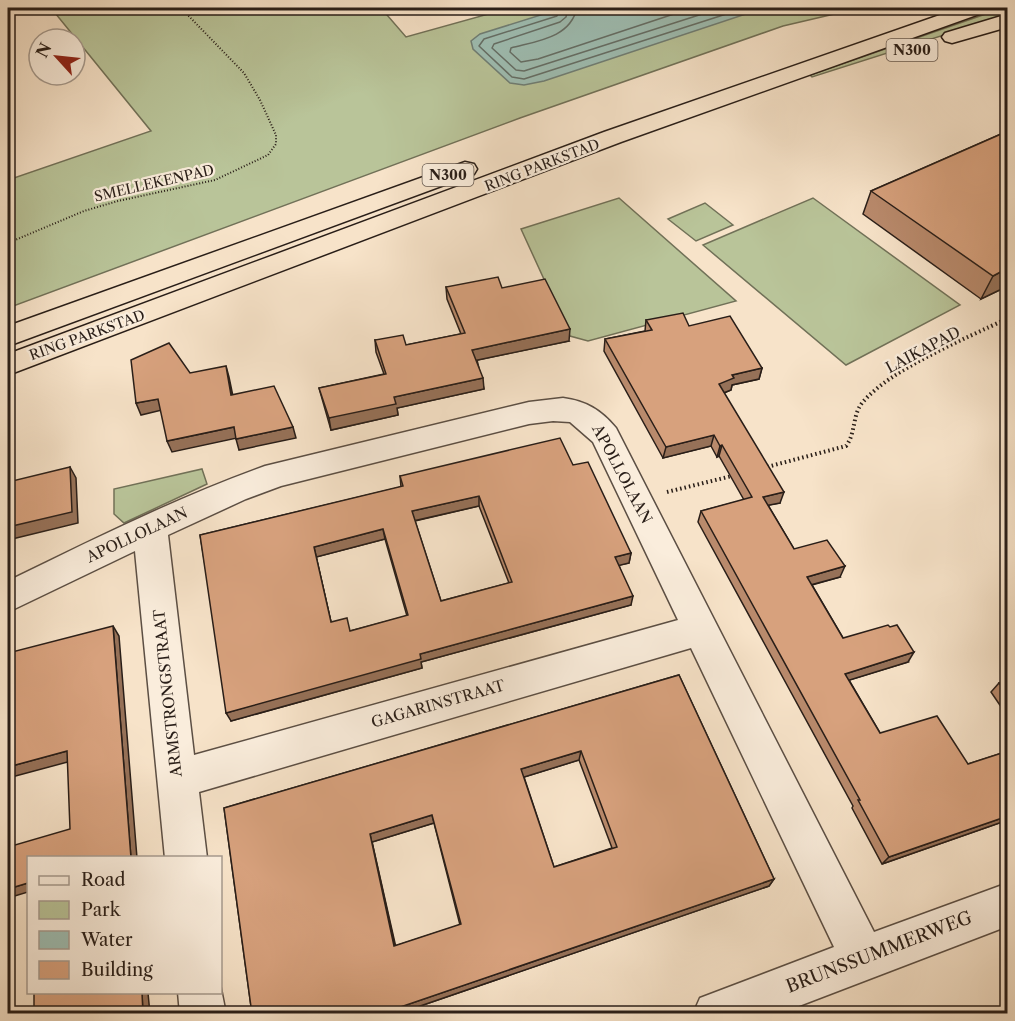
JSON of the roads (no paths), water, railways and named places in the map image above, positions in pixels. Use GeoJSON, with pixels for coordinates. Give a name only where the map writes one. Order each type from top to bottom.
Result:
{"type":"FeatureCollection","features":[{"type":"Feature","properties":{"kind":"highway","name":"RING PARKSTAD"},"geometry":{"type":"LineString","coordinates":[[8,365],[663,120],[848,52],[978,8]]}},
{"type":"Feature","properties":{"kind":"highway","name":"RING PARKSTAD"},"geometry":{"type":"LineString","coordinates":[[8,336],[890,16]]}},
{"type":"Feature","properties":{"kind":"highway","name":"N300"},"geometry":{"type":"LineString","coordinates":[[663,120],[817,81],[1008,20]]}},
{"type":"Feature","properties":{"kind":"street","name":"APOLLOLAAN"},"geometry":{"type":"LineString","coordinates":[[8,597],[150,528],[235,490],[276,475],[530,413],[552,410],[577,411],[593,420],[604,435],[863,957]]}},
{"type":"Feature","properties":{"kind":"street","name":"ARMSTRONGSTRAAT"},"geometry":{"type":"LineString","coordinates":[[150,528],[186,856]]}},
{"type":"Feature","properties":{"kind":"street","name":"GAGARINSTRAAT"},"geometry":{"type":"LineString","coordinates":[[177,779],[699,630]]}},
{"type":"Feature","properties":{"kind":"street","name":"BRUNSSUMMERWEG"},"geometry":{"type":"LineString","coordinates":[[716,1014],[1008,904]]}},
{"type":"Feature","properties":{"kind":"street"},"geometry":{"type":"LineString","coordinates":[[201,994],[203,1014]]}},
{"type":"Feature","properties":{"kind":"water"},"geometry":{"type":"Polygon","coordinates":[[[563,8],[764,8],[544,81],[524,85],[510,83],[473,49],[471,41],[480,34],[563,8]]]}}]}
